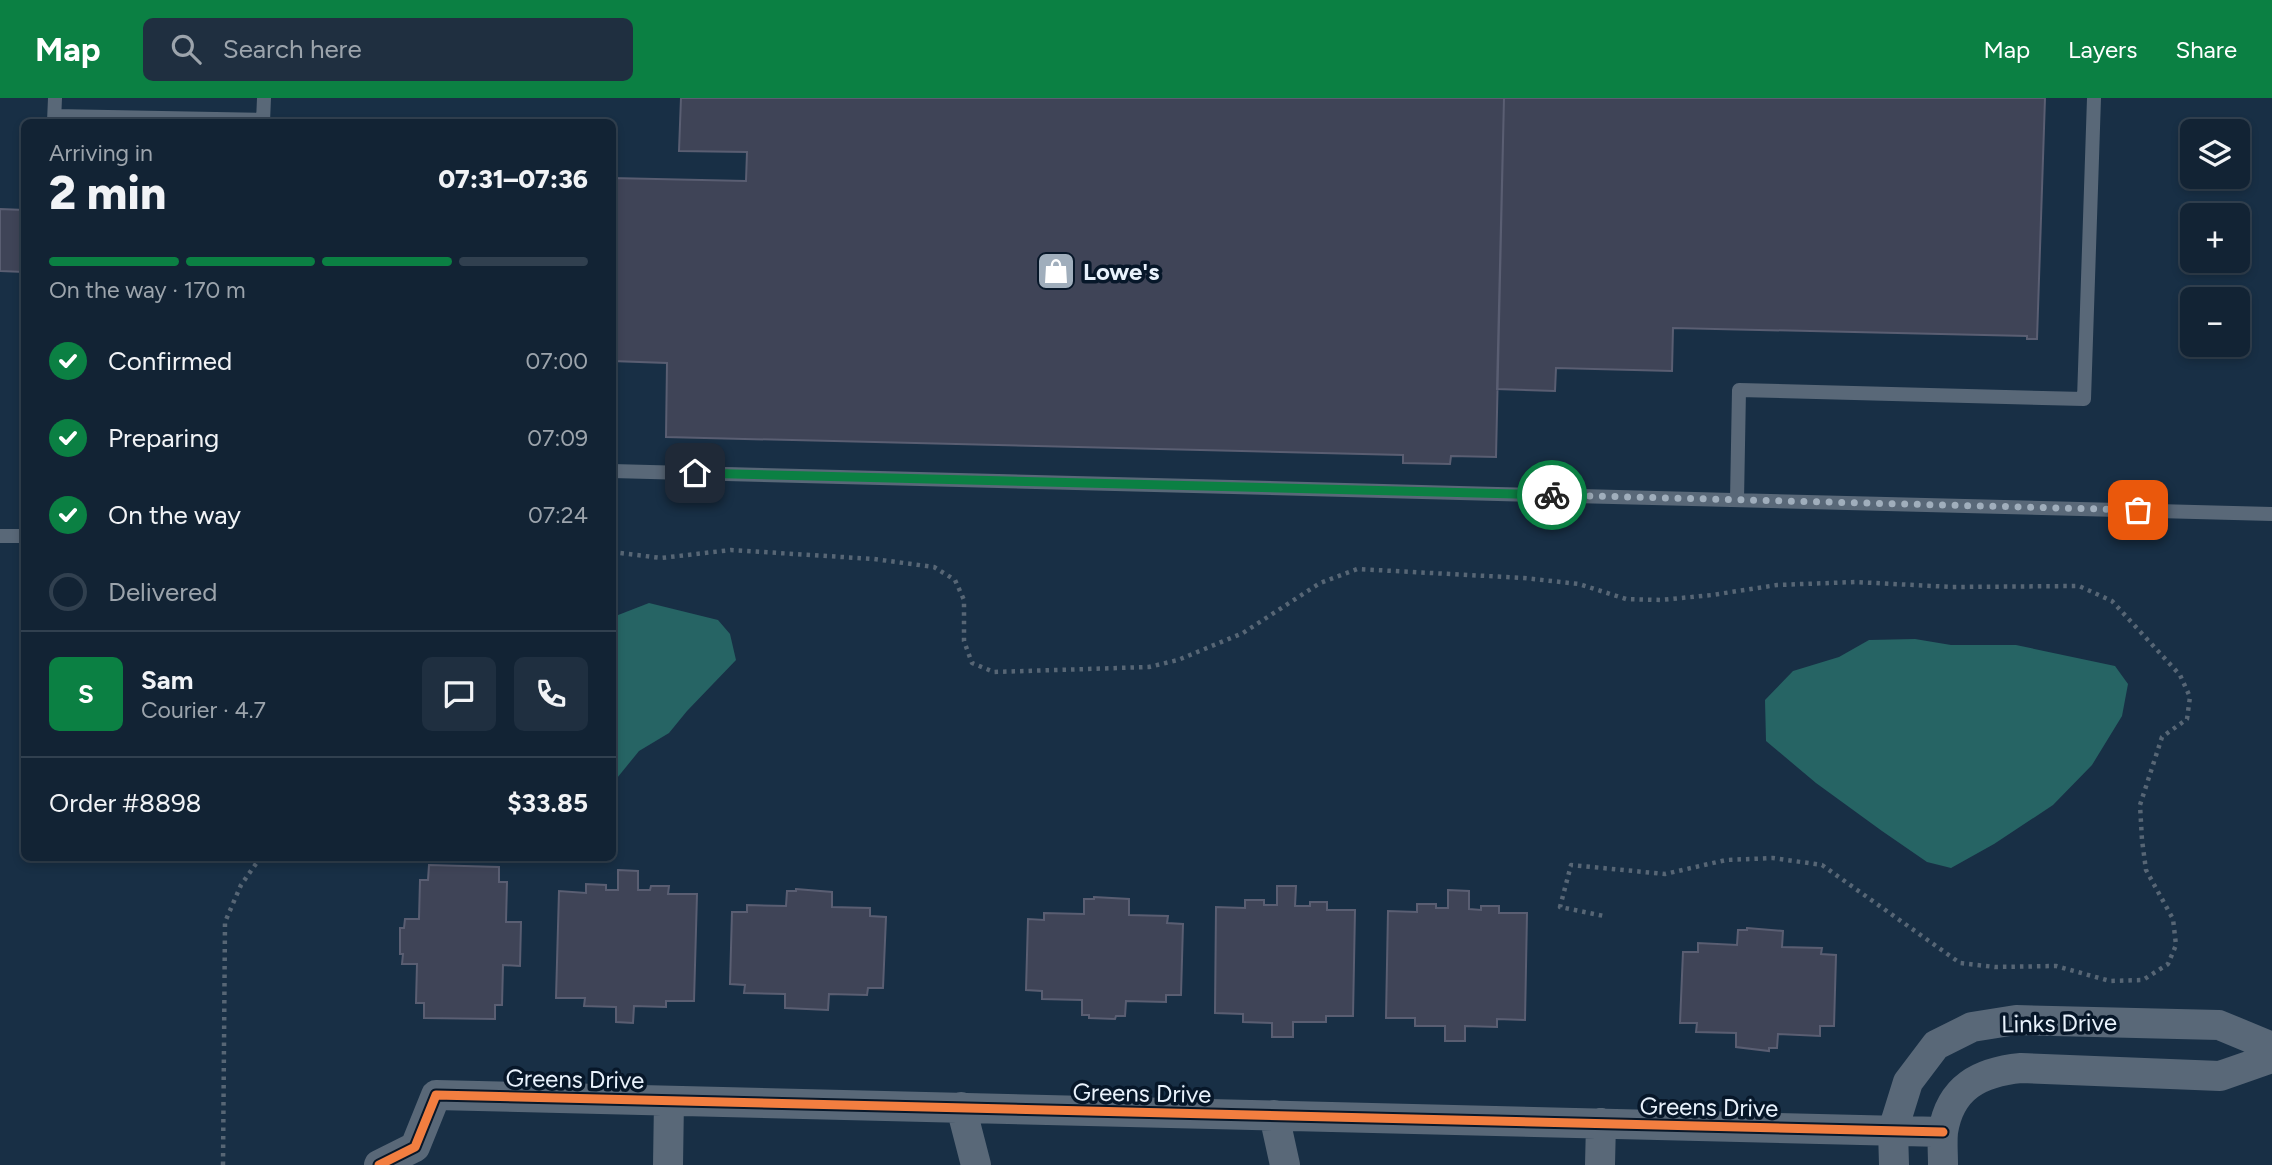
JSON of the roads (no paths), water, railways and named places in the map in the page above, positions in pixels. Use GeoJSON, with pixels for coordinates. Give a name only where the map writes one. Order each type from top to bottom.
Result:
{"type":"FeatureCollection","features":[{"type":"Feature","properties":{"kind":"street","name":"Links Drive"},"geometry":{"type":"LineString","coordinates":[[1894,1165],[1893,1130],[1908,1082],[1936,1045],[1972,1027],[2016,1020],[2219,1025],[2272,1047]]}},
{"type":"Feature","properties":{"kind":"street","name":"Links Drive"},"geometry":{"type":"LineString","coordinates":[[1943,1165],[1943,1132],[1952,1103],[1973,1080],[1997,1070],[2021,1068],[2220,1076],[2272,1058]]}},
{"type":"Feature","properties":{"kind":"street","name":"Greens Drive"},"geometry":{"type":"LineString","coordinates":[[379,1165],[415,1147],[436,1095],[1943,1132]]}},
{"type":"Feature","properties":{"kind":"street"},"geometry":{"type":"LineString","coordinates":[[668,1165],[669,1101]]}},
{"type":"Feature","properties":{"kind":"street"},"geometry":{"type":"LineString","coordinates":[[961,1107],[976,1165]]}},
{"type":"Feature","properties":{"kind":"street"},"geometry":{"type":"LineString","coordinates":[[1274,1115],[1285,1165]]}},
{"type":"Feature","properties":{"kind":"street"},"geometry":{"type":"LineString","coordinates":[[1600,1165],[1601,1123]]}},
{"type":"Feature","properties":{"kind":"lane"},"geometry":{"type":"LineString","coordinates":[[54,119],[55,98]]}},
{"type":"Feature","properties":{"kind":"lane"},"geometry":{"type":"LineString","coordinates":[[263,119],[264,98]]}},
{"type":"Feature","properties":{"kind":"lane"},"geometry":{"type":"LineString","coordinates":[[1737,500],[1738,390],[2084,399],[2094,98]]}},
{"type":"Feature","properties":{"kind":"lane"},"geometry":{"type":"LineString","coordinates":[[616,471],[2272,514]]}},
{"type":"Feature","properties":{"kind":"lane"},"geometry":{"type":"LineString","coordinates":[[0,536],[21,536]]}},
{"type":"Feature","properties":{"kind":"place","name":"Lowe's"},"geometry":{"type":"Point","coordinates":[1056,271]}}]}
